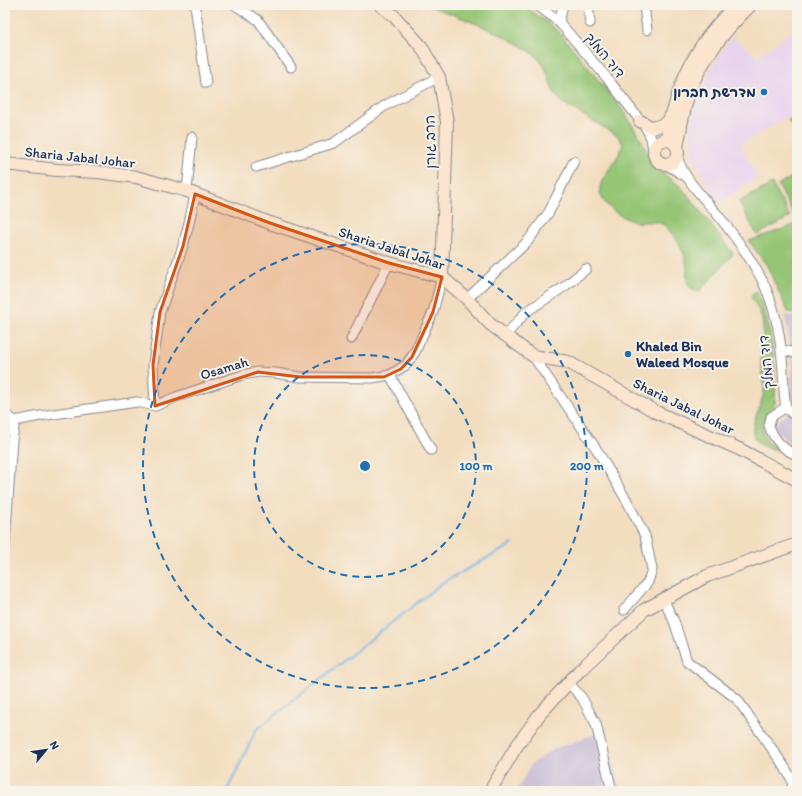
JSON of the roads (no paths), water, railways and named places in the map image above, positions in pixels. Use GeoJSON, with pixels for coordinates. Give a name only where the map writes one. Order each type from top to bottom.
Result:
{"type":"FeatureCollection","features":[{"type":"Feature","properties":{"kind":"street"},"geometry":{"type":"LineString","coordinates":[[195,5],[206,83]]}},
{"type":"Feature","properties":{"kind":"street"},"geometry":{"type":"LineString","coordinates":[[235,5],[258,20],[291,67]]}},
{"type":"Feature","properties":{"kind":"street","name":"הרב גורן"},"geometry":{"type":"LineString","coordinates":[[380,5],[394,16],[421,46],[439,76],[447,122],[442,277]]}},
{"type":"Feature","properties":{"kind":"street","name":"דוד המלך"},"geometry":{"type":"LineString","coordinates":[[537,5],[559,22],[607,78],[643,125],[660,144]]}},
{"type":"Feature","properties":{"kind":"street"},"geometry":{"type":"LineString","coordinates":[[559,22],[563,5]]}},
{"type":"Feature","properties":{"kind":"street"},"geometry":{"type":"LineString","coordinates":[[588,5],[590,23]]}},
{"type":"Feature","properties":{"kind":"street"},"geometry":{"type":"LineString","coordinates":[[644,5],[647,30]]}},
{"type":"Feature","properties":{"kind":"street"},"geometry":{"type":"LineString","coordinates":[[736,5],[713,30],[698,53],[681,86],[673,112],[654,157],[659,163],[673,156],[687,101],[700,69],[721,37],[751,5]]}},
{"type":"Feature","properties":{"kind":"street"},"geometry":{"type":"LineString","coordinates":[[256,167],[334,143],[386,105],[439,76]]}},
{"type":"Feature","properties":{"kind":"street"},"geometry":{"type":"LineString","coordinates":[[643,125],[653,128],[667,123],[673,112]]}},
{"type":"Feature","properties":{"kind":"street"},"geometry":{"type":"LineString","coordinates":[[5,414],[15,421],[137,402],[155,406],[153,365],[160,312],[183,246],[189,223],[192,137]]}},
{"type":"Feature","properties":{"kind":"street"},"geometry":{"type":"LineString","coordinates":[[660,144],[672,142],[673,156]]}},
{"type":"Feature","properties":{"kind":"street","name":"דוד המלך"},"geometry":{"type":"LineString","coordinates":[[673,156],[686,176],[740,245],[763,282],[770,299],[781,350],[783,387],[786,407]]}},
{"type":"Feature","properties":{"kind":"street"},"geometry":{"type":"LineString","coordinates":[[467,299],[528,241],[549,212],[574,161]]}},
{"type":"Feature","properties":{"kind":"street","name":"Sharia Jabal Johar"},"geometry":{"type":"LineString","coordinates":[[5,164],[56,170],[98,172],[136,177],[191,192],[270,223],[389,264],[442,277],[467,299],[490,324],[533,356],[568,362],[656,412],[739,449],[797,480]]}},
{"type":"Feature","properties":{"kind":"street"},"geometry":{"type":"LineString","coordinates":[[351,339],[389,264]]}},
{"type":"Feature","properties":{"kind":"street"},"geometry":{"type":"LineString","coordinates":[[505,336],[526,312],[558,291],[586,269]]}},
{"type":"Feature","properties":{"kind":"street","name":"Osamah"},"geometry":{"type":"LineString","coordinates":[[155,406],[176,397],[250,373],[266,372],[300,377],[378,378],[390,375],[406,365],[415,352],[433,312],[442,277]]}},
{"type":"Feature","properties":{"kind":"street"},"geometry":{"type":"LineString","coordinates":[[781,350],[797,353]]}},
{"type":"Feature","properties":{"kind":"street"},"geometry":{"type":"LineString","coordinates":[[533,356],[597,450],[627,501],[645,536],[652,569],[648,582],[624,610]]}},
{"type":"Feature","properties":{"kind":"street"},"geometry":{"type":"LineString","coordinates":[[390,375],[431,450]]}},
{"type":"Feature","properties":{"kind":"street"},"geometry":{"type":"LineString","coordinates":[[797,417],[786,407],[771,417],[769,426],[776,440],[797,455]]}},
{"type":"Feature","properties":{"kind":"street"},"geometry":{"type":"LineString","coordinates":[[5,544],[12,440],[15,421]]}},
{"type":"Feature","properties":{"kind":"street"},"geometry":{"type":"LineString","coordinates":[[490,791],[516,748],[539,715],[597,652],[639,615],[663,599],[706,576],[797,544]]}},
{"type":"Feature","properties":{"kind":"street"},"geometry":{"type":"LineString","coordinates":[[663,599],[674,621],[687,661],[737,698],[794,779],[794,791]]}},
{"type":"Feature","properties":{"kind":"street"},"geometry":{"type":"LineString","coordinates":[[568,682],[582,698],[596,724],[612,791]]}},
{"type":"Feature","properties":{"kind":"waterway"},"geometry":{"type":"LineString","coordinates":[[227,791],[256,730],[442,583],[513,544]]}},
{"type":"Feature","properties":{"kind":"place","name":"מדרשת חברון"},"geometry":{"type":"Point","coordinates":[764,92]}},
{"type":"Feature","properties":{"kind":"place","name":"Khaled Bin Waleed Mosque"},"geometry":{"type":"Point","coordinates":[628,354]}}]}
